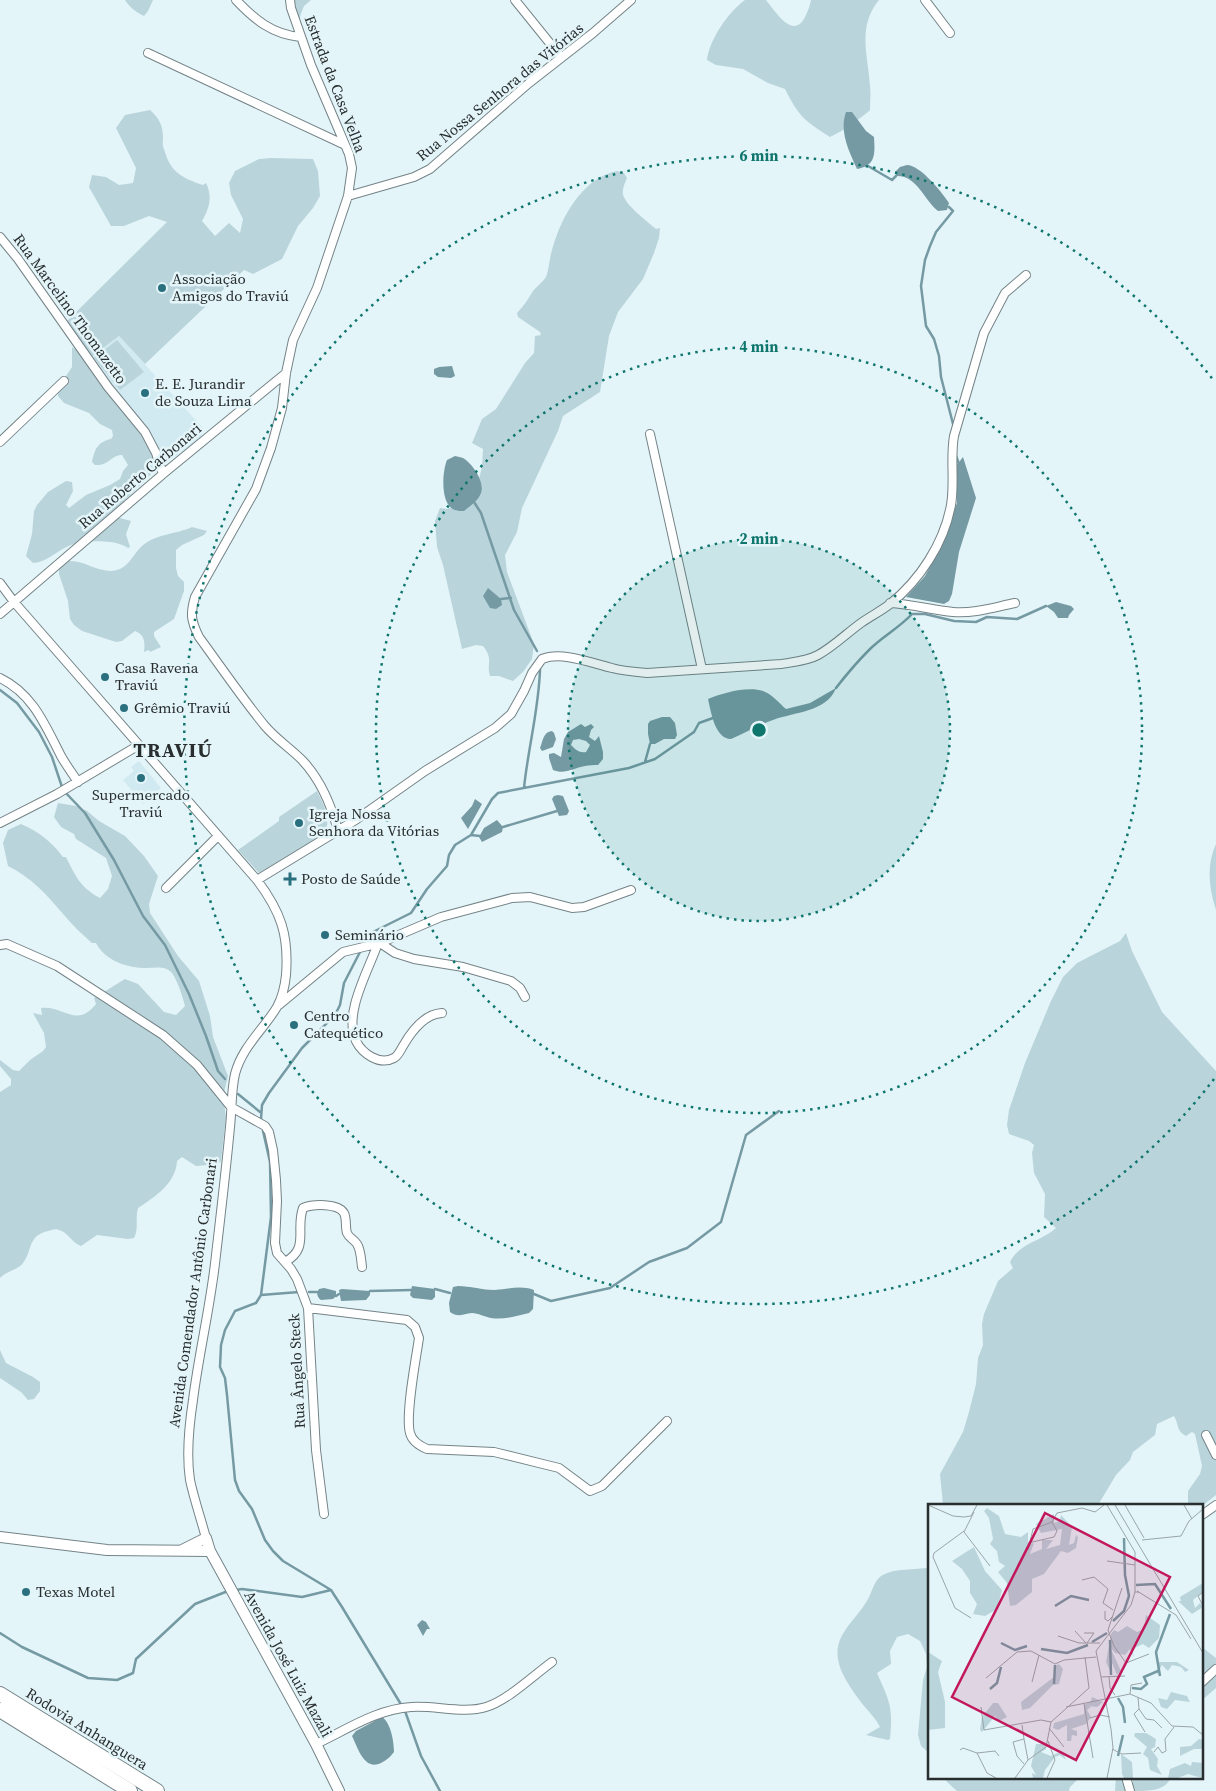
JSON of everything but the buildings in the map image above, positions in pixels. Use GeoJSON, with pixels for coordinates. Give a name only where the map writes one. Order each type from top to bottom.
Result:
{"type":"FeatureCollection","features":[{"type":"Feature","properties":{"kind":"highway","name":"Rodovia Anhanguera"},"geometry":{"type":"LineString","coordinates":[[0,1694],[156,1791]]}},
{"type":"Feature","properties":{"kind":"highway","name":"Rodovia Anhanguera"},"geometry":{"type":"LineString","coordinates":[[0,1710],[130,1791]]}},
{"type":"Feature","properties":{"kind":"main road"},"geometry":{"type":"LineString","coordinates":[[0,1537],[106,1550],[210,1551]]}},
{"type":"Feature","properties":{"kind":"main road"},"geometry":{"type":"LineString","coordinates":[[182,1550],[206,1538]]}},
{"type":"Feature","properties":{"kind":"main road","name":"Avenida Comendador Antônio Carbonari"},"geometry":{"type":"LineString","coordinates":[[206,1538],[210,1551]]}},
{"type":"Feature","properties":{"kind":"main road","name":"Avenida José Luiz Mazali"},"geometry":{"type":"LineString","coordinates":[[210,1551],[316,1744],[339,1791]]}},
{"type":"Feature","properties":{"kind":"street"},"geometry":{"type":"LineString","coordinates":[[236,0],[250,15],[269,28],[286,36],[300,37]]}},
{"type":"Feature","properties":{"kind":"street","name":"Estrada da Casa Velha"},"geometry":{"type":"LineString","coordinates":[[290,0],[300,37],[345,145],[352,168],[348,196],[317,288],[293,340],[286,373],[282,408],[271,448],[256,489],[195,597],[191,611],[194,626],[199,637],[254,712],[274,736],[314,773],[330,806],[338,831]]}},
{"type":"Feature","properties":{"kind":"street"},"geometry":{"type":"LineString","coordinates":[[515,0],[561,57]]}},
{"type":"Feature","properties":{"kind":"street","name":"Rua Nossa Senhora das Vitórias"},"geometry":{"type":"LineString","coordinates":[[348,196],[414,177],[430,169],[505,103],[631,0]]}},
{"type":"Feature","properties":{"kind":"street"},"geometry":{"type":"LineString","coordinates":[[925,0],[950,33]]}},
{"type":"Feature","properties":{"kind":"street"},"geometry":{"type":"LineString","coordinates":[[148,53],[345,145]]}},
{"type":"Feature","properties":{"kind":"street","name":"Rua Marcelino Thomazetto"},"geometry":{"type":"LineString","coordinates":[[0,237],[18,258],[108,387],[145,432],[156,453],[163,474]]}},
{"type":"Feature","properties":{"kind":"street"},"geometry":{"type":"LineString","coordinates":[[257,880],[338,831],[425,771],[504,721],[514,708],[532,673],[542,659],[553,656],[567,657],[630,672],[647,673],[762,666],[803,660],[818,654],[890,604],[914,581],[925,566],[946,526],[953,492],[952,452],[954,436],[984,333],[1005,292],[1026,275]]}},
{"type":"Feature","properties":{"kind":"street","name":"Rua Roberto Carbonari"},"geometry":{"type":"LineString","coordinates":[[0,614],[163,474],[286,373]]}},
{"type":"Feature","properties":{"kind":"street"},"geometry":{"type":"LineString","coordinates":[[0,442],[64,381]]}},
{"type":"Feature","properties":{"kind":"street"},"geometry":{"type":"LineString","coordinates":[[650,434],[702,669]]}},
{"type":"Feature","properties":{"kind":"street","name":"Avenida Comendador Antônio Carbonari"},"geometry":{"type":"LineString","coordinates":[[0,583],[14,602],[257,880],[274,905],[285,935],[287,948],[286,977],[278,1007],[250,1042],[235,1074],[215,1270],[197,1372],[188,1455],[190,1480],[206,1538]]}},
{"type":"Feature","properties":{"kind":"street"},"geometry":{"type":"LineString","coordinates":[[890,604],[905,604],[954,612],[970,612],[1014,603]]}},
{"type":"Feature","properties":{"kind":"street"},"geometry":{"type":"LineString","coordinates":[[0,678],[11,683],[34,706],[44,721],[62,758],[78,782]]}},
{"type":"Feature","properties":{"kind":"street"},"geometry":{"type":"LineString","coordinates":[[0,823],[78,782],[139,745]]}},
{"type":"Feature","properties":{"kind":"street"},"geometry":{"type":"LineString","coordinates":[[166,888],[218,836]]}},
{"type":"Feature","properties":{"kind":"street"},"geometry":{"type":"LineString","coordinates":[[278,1007],[342,952],[379,943],[442,917],[512,898],[530,897],[572,908],[584,907],[631,890]]}},
{"type":"Feature","properties":{"kind":"street"},"geometry":{"type":"LineString","coordinates":[[379,943],[395,953],[414,959],[463,967],[511,981],[520,988],[525,997]]}},
{"type":"Feature","properties":{"kind":"street"},"geometry":{"type":"LineString","coordinates":[[379,943],[364,974],[352,1016],[353,1035],[365,1054],[373,1058],[393,1059],[412,1031],[435,1013],[442,1013]]}},
{"type":"Feature","properties":{"kind":"street"},"geometry":{"type":"LineString","coordinates":[[0,945],[7,944],[57,966],[162,1035],[197,1065],[231,1106]]}},
{"type":"Feature","properties":{"kind":"street","name":"Rua Ângelo Steck"},"geometry":{"type":"LineString","coordinates":[[231,1106],[266,1126],[269,1132],[276,1180],[275,1244],[277,1253],[297,1279],[308,1308],[313,1412],[324,1514]]}},
{"type":"Feature","properties":{"kind":"street"},"geometry":{"type":"LineString","coordinates":[[285,1262],[299,1250],[300,1215],[303,1208],[310,1206],[335,1207],[342,1210],[345,1216],[346,1231],[359,1248],[362,1267]]}},
{"type":"Feature","properties":{"kind":"street"},"geometry":{"type":"LineString","coordinates":[[308,1308],[407,1320],[415,1326],[419,1338],[409,1418],[410,1434],[418,1445],[426,1449],[494,1452],[559,1468],[590,1491],[602,1486],[667,1421]]}},
{"type":"Feature","properties":{"kind":"street"},"geometry":{"type":"LineString","coordinates":[[1206,1435],[1216,1455]]}},
{"type":"Feature","properties":{"kind":"street"},"geometry":{"type":"LineString","coordinates":[[1204,1514],[1216,1505]]}},
{"type":"Feature","properties":{"kind":"street"},"geometry":{"type":"LineString","coordinates":[[316,1744],[390,1709],[411,1707],[484,1708],[497,1703],[552,1662]]}},
{"type":"Feature","properties":{"kind":"street"},"geometry":{"type":"LineString","coordinates":[[1204,1680],[1216,1669]]}},
{"type":"Feature","properties":{"kind":"street"},"geometry":{"type":"LineString","coordinates":[[1126,1778],[1130,1791]]}},
{"type":"Feature","properties":{"kind":"shaded area"},"geometry":{"type":"Polygon","coordinates":[[[125,0],[153,0],[144,16],[133,10],[125,0]]]}},
{"type":"Feature","properties":{"kind":"shaded area"},"geometry":{"type":"Polygon","coordinates":[[[291,0],[311,0],[304,6],[299,19],[291,0]]]}},
{"type":"Feature","properties":{"kind":"shaded area"},"geometry":{"type":"Polygon","coordinates":[[[745,0],[766,0],[785,22],[796,26],[801,23],[806,15],[811,0],[879,0],[872,10],[866,31],[870,110],[847,128],[830,137],[803,117],[794,106],[785,89],[768,83],[743,69],[716,65],[707,60],[716,35],[726,19],[745,0]]]}},
{"type":"Feature","properties":{"kind":"shaded area"},"geometry":{"type":"Polygon","coordinates":[[[150,110],[161,126],[163,146],[173,169],[189,180],[203,185],[206,183],[210,198],[207,212],[202,221],[215,236],[229,223],[240,233],[243,219],[231,195],[229,183],[235,171],[259,159],[313,159],[318,171],[320,196],[298,226],[282,259],[253,274],[244,270],[145,364],[119,336],[91,357],[66,322],[167,222],[149,216],[124,226],[111,226],[89,187],[92,175],[106,177],[119,185],[133,183],[136,168],[116,128],[125,115],[150,110]]]}},
{"type":"Feature","properties":{"kind":"shaded area"},"geometry":{"type":"Polygon","coordinates":[[[846,112],[852,112],[866,131],[874,137],[874,154],[871,162],[857,169],[844,134],[846,112]]]}},
{"type":"Feature","properties":{"kind":"shaded area"},"geometry":{"type":"Polygon","coordinates":[[[907,165],[918,169],[936,186],[949,203],[947,210],[938,211],[915,184],[903,177],[896,176],[895,172],[900,167],[907,165]]]}},
{"type":"Feature","properties":{"kind":"shaded area"},"geometry":{"type":"Polygon","coordinates":[[[617,171],[624,173],[627,178],[623,194],[627,203],[656,229],[660,228],[659,238],[643,279],[618,312],[609,336],[600,392],[563,416],[558,431],[522,508],[517,532],[505,555],[507,572],[534,644],[532,659],[523,672],[513,681],[499,676],[490,676],[489,658],[483,646],[476,645],[462,649],[443,565],[437,547],[435,521],[440,508],[447,509],[456,506],[476,491],[482,467],[483,449],[472,443],[482,419],[496,409],[525,363],[534,353],[535,336],[541,335],[540,332],[518,317],[517,313],[546,277],[555,241],[566,215],[582,192],[593,182],[604,175],[617,171]]]}},
{"type":"Feature","properties":{"kind":"shaded area","name":"E. E. Jurandir de Souza Lima"},"geometry":{"type":"Polygon","coordinates":[[[119,336],[202,427],[202,435],[198,440],[165,464],[146,430],[91,357],[119,336]]]}},
{"type":"Feature","properties":{"kind":"shaded area"},"geometry":{"type":"Polygon","coordinates":[[[117,340],[144,372],[120,390],[94,358],[117,340]]]}},
{"type":"Feature","properties":{"kind":"shaded area"},"geometry":{"type":"Polygon","coordinates":[[[72,347],[87,357],[119,394],[154,442],[157,466],[114,513],[116,517],[131,521],[126,534],[130,547],[100,541],[84,542],[71,545],[48,558],[33,563],[26,556],[32,534],[34,511],[48,492],[66,481],[72,482],[73,491],[66,505],[69,508],[86,495],[120,479],[128,465],[122,455],[118,455],[104,464],[95,465],[92,462],[94,453],[100,444],[111,439],[113,436],[112,430],[100,424],[89,413],[64,403],[58,396],[58,388],[72,367],[72,347]]]}},
{"type":"Feature","properties":{"kind":"shaded area"},"geometry":{"type":"Polygon","coordinates":[[[452,366],[455,376],[451,378],[438,377],[434,374],[434,369],[452,366]]]}},
{"type":"Feature","properties":{"kind":"shaded area"},"geometry":{"type":"Polygon","coordinates":[[[455,456],[463,458],[471,464],[480,479],[482,489],[480,496],[464,511],[458,511],[450,507],[445,495],[443,480],[445,465],[447,460],[455,456]]]}},
{"type":"Feature","properties":{"kind":"shaded area"},"geometry":{"type":"Polygon","coordinates":[[[963,457],[976,498],[959,552],[952,594],[949,601],[944,604],[906,597],[925,576],[937,554],[957,503],[956,466],[963,457]]]}},
{"type":"Feature","properties":{"kind":"shaded area"},"geometry":{"type":"Polygon","coordinates":[[[192,527],[207,531],[204,535],[182,545],[176,550],[176,568],[178,576],[184,582],[184,591],[174,619],[154,632],[154,636],[161,647],[150,652],[149,650],[144,652],[144,639],[135,631],[122,641],[116,642],[82,631],[74,625],[70,619],[68,601],[59,574],[59,569],[64,562],[77,562],[103,570],[117,570],[125,566],[139,549],[148,542],[160,536],[192,527]]]}},
{"type":"Feature","properties":{"kind":"shaded area"},"geometry":{"type":"Polygon","coordinates":[[[488,588],[501,599],[502,605],[496,609],[490,608],[483,596],[488,588]]]}},
{"type":"Feature","properties":{"kind":"shaded area"},"geometry":{"type":"Polygon","coordinates":[[[1056,602],[1071,606],[1074,609],[1068,618],[1058,618],[1046,606],[1056,602]]]}},
{"type":"Feature","properties":{"kind":"shaded area"},"geometry":{"type":"Polygon","coordinates":[[[836,688],[832,696],[818,707],[762,724],[731,739],[721,735],[717,730],[708,699],[735,691],[750,689],[769,694],[786,709],[810,703],[836,688]]]}},
{"type":"Feature","properties":{"kind":"shaded area"},"geometry":{"type":"Polygon","coordinates":[[[662,717],[670,717],[675,723],[677,735],[675,739],[664,739],[655,744],[650,744],[648,724],[650,721],[662,717]]]}},
{"type":"Feature","properties":{"kind":"shaded area"},"geometry":{"type":"Polygon","coordinates":[[[581,724],[585,727],[591,724],[594,727],[589,737],[595,741],[599,736],[603,752],[603,759],[598,765],[565,771],[553,770],[549,754],[554,753],[561,757],[564,739],[568,732],[581,724]],[[573,740],[571,745],[578,751],[586,752],[590,745],[586,741],[573,740]]]}},
{"type":"Feature","properties":{"kind":"shaded area"},"geometry":{"type":"Polygon","coordinates":[[[552,731],[556,739],[553,747],[542,751],[540,748],[544,737],[552,731]]]}},
{"type":"Feature","properties":{"kind":"shaded area"},"geometry":{"type":"Polygon","coordinates":[[[139,761],[161,788],[143,804],[123,780],[134,771],[131,767],[139,761]]]}},
{"type":"Feature","properties":{"kind":"shaded area"},"geometry":{"type":"Polygon","coordinates":[[[317,791],[327,818],[324,835],[262,874],[258,872],[238,850],[279,821],[279,817],[317,791]]]}},
{"type":"Feature","properties":{"kind":"shaded area"},"geometry":{"type":"Polygon","coordinates":[[[558,795],[563,796],[569,811],[567,815],[559,816],[552,799],[558,795]]]}},
{"type":"Feature","properties":{"kind":"shaded area"},"geometry":{"type":"Polygon","coordinates":[[[475,799],[482,804],[468,829],[461,818],[472,806],[475,799]]]}},
{"type":"Feature","properties":{"kind":"shaded area"},"geometry":{"type":"Polygon","coordinates":[[[58,803],[76,806],[87,811],[99,821],[125,836],[144,856],[158,876],[149,904],[150,913],[178,956],[199,981],[210,1016],[213,1037],[228,1076],[223,1097],[226,1117],[221,1161],[214,1167],[208,1165],[196,1166],[182,1157],[177,1161],[176,1169],[169,1183],[158,1194],[138,1208],[134,1238],[97,1235],[81,1246],[62,1231],[51,1230],[37,1236],[33,1240],[23,1263],[0,1278],[0,1092],[11,1085],[11,1079],[0,1066],[0,1060],[13,1070],[19,1071],[46,1047],[44,1033],[33,1013],[42,1015],[41,1008],[49,1008],[70,1014],[82,1015],[96,1004],[94,998],[125,979],[138,984],[164,1012],[176,1015],[185,1006],[178,984],[169,970],[132,967],[111,959],[96,943],[92,943],[77,929],[39,888],[8,866],[3,843],[8,830],[21,824],[44,838],[63,857],[66,857],[76,876],[88,890],[100,898],[108,889],[112,876],[106,858],[76,839],[74,834],[61,827],[54,817],[58,803]]]}},
{"type":"Feature","properties":{"kind":"shaded area"},"geometry":{"type":"Polygon","coordinates":[[[497,820],[503,827],[502,832],[482,842],[479,837],[484,828],[497,820]]]}},
{"type":"Feature","properties":{"kind":"shaded area"},"geometry":{"type":"Polygon","coordinates":[[[1216,844],[1216,910],[1212,894],[1210,869],[1216,844]]]}},
{"type":"Feature","properties":{"kind":"shaded area"},"geometry":{"type":"Polygon","coordinates":[[[1126,933],[1132,951],[1162,1012],[1216,1071],[1216,1495],[1204,1504],[1188,1504],[1188,1491],[1200,1474],[1202,1466],[1195,1434],[1192,1432],[1186,1436],[1183,1434],[1179,1430],[1174,1416],[1157,1424],[1155,1435],[1133,1452],[1130,1460],[1116,1475],[1099,1504],[943,1504],[940,1474],[963,1432],[969,1412],[976,1384],[978,1358],[983,1345],[982,1324],[984,1314],[998,1281],[1013,1268],[1010,1262],[1019,1250],[1056,1228],[1044,1217],[1045,1194],[1034,1173],[1032,1153],[1034,1145],[1029,1141],[1009,1134],[1007,1125],[1009,1110],[1025,1063],[1063,977],[1077,963],[1120,941],[1126,933]]]}},
{"type":"Feature","properties":{"kind":"shaded area"},"geometry":{"type":"Polygon","coordinates":[[[412,1286],[435,1289],[435,1297],[432,1300],[413,1298],[410,1295],[412,1286]]]}},
{"type":"Feature","properties":{"kind":"shaded area"},"geometry":{"type":"Polygon","coordinates":[[[453,1287],[490,1290],[519,1288],[534,1290],[533,1309],[529,1313],[500,1318],[491,1318],[474,1313],[456,1315],[450,1312],[449,1303],[453,1287]]]}},
{"type":"Feature","properties":{"kind":"shaded area"},"geometry":{"type":"Polygon","coordinates":[[[324,1288],[336,1291],[336,1296],[333,1299],[321,1300],[317,1292],[319,1289],[324,1288]]]}},
{"type":"Feature","properties":{"kind":"shaded area"},"geometry":{"type":"Polygon","coordinates":[[[339,1290],[370,1291],[370,1295],[366,1300],[341,1301],[339,1290]]]}},
{"type":"Feature","properties":{"kind":"shaded area"},"geometry":{"type":"Polygon","coordinates":[[[0,1350],[6,1363],[40,1382],[40,1391],[34,1399],[28,1400],[21,1392],[0,1378],[0,1350]]]}},
{"type":"Feature","properties":{"kind":"shaded area"},"geometry":{"type":"Polygon","coordinates":[[[928,1567],[928,1752],[921,1746],[918,1735],[923,1680],[927,1667],[926,1654],[920,1641],[908,1634],[897,1637],[890,1651],[891,1664],[877,1673],[888,1698],[891,1712],[890,1739],[888,1740],[866,1735],[880,1727],[846,1679],[838,1658],[838,1648],[844,1632],[868,1599],[879,1578],[893,1571],[928,1567]]]}},
{"type":"Feature","properties":{"kind":"shaded area"},"geometry":{"type":"Polygon","coordinates":[[[422,1620],[426,1622],[430,1629],[427,1629],[423,1636],[417,1625],[422,1620]]]}},
{"type":"Feature","properties":{"kind":"shaded area"},"geometry":{"type":"Polygon","coordinates":[[[1204,1649],[1216,1658],[1216,1688],[1204,1698],[1204,1649]]]}},
{"type":"Feature","properties":{"kind":"shaded area"},"geometry":{"type":"Polygon","coordinates":[[[382,1717],[390,1728],[394,1752],[381,1763],[370,1764],[362,1757],[352,1736],[356,1731],[382,1717]]]}},
{"type":"Feature","properties":{"kind":"shaded area"},"geometry":{"type":"Polygon","coordinates":[[[945,1778],[1079,1778],[1070,1787],[1069,1791],[957,1791],[945,1778]]]}},
{"type":"Feature","properties":{"kind":"shaded area"},"geometry":{"type":"Polygon","coordinates":[[[1116,1778],[1127,1778],[1128,1791],[1115,1791],[1116,1778]]]}},
{"type":"Feature","properties":{"kind":"shaded area"},"geometry":{"type":"Polygon","coordinates":[[[1133,1778],[1171,1778],[1169,1782],[1161,1788],[1133,1791],[1133,1778]]]}},
{"type":"Feature","properties":{"kind":"waterway"},"geometry":{"type":"LineString","coordinates":[[868,166],[892,180],[896,176]]}},
{"type":"Feature","properties":{"kind":"waterway"},"geometry":{"type":"LineString","coordinates":[[949,207],[953,211],[936,232],[930,246],[925,260],[921,286],[926,326],[934,339],[939,356],[941,377],[953,424]]}},
{"type":"Feature","properties":{"kind":"waterway"},"geometry":{"type":"LineString","coordinates":[[955,453],[959,464]]}},
{"type":"Feature","properties":{"kind":"waterway"},"geometry":{"type":"LineString","coordinates":[[474,502],[481,513],[514,610],[537,651]]}},
{"type":"Feature","properties":{"kind":"waterway"},"geometry":{"type":"LineString","coordinates":[[501,599],[511,598]]}},
{"type":"Feature","properties":{"kind":"waterway"},"geometry":{"type":"LineString","coordinates":[[836,688],[870,649],[912,614],[925,614],[954,621],[976,622],[987,617],[1017,619],[1046,606]]}},
{"type":"Feature","properties":{"kind":"waterway"},"geometry":{"type":"LineString","coordinates":[[524,788],[538,699],[540,669]]}},
{"type":"Feature","properties":{"kind":"waterway"},"geometry":{"type":"LineString","coordinates":[[0,690],[17,703],[39,732],[52,757],[63,790],[85,813],[114,860],[143,916],[165,945],[189,994],[218,1071],[225,1079]]}},
{"type":"Feature","properties":{"kind":"waterway"},"geometry":{"type":"LineString","coordinates":[[368,937],[369,934],[411,913],[427,889],[447,866],[449,855],[455,845],[471,835],[492,799],[498,793],[629,768],[655,759],[694,732],[699,723],[713,718]]}},
{"type":"Feature","properties":{"kind":"waterway"},"geometry":{"type":"LineString","coordinates":[[645,762],[650,744]]}},
{"type":"Feature","properties":{"kind":"waterway"},"geometry":{"type":"LineString","coordinates":[[503,827],[557,811]]}},
{"type":"Feature","properties":{"kind":"waterway"},"geometry":{"type":"LineString","coordinates":[[471,835],[480,836]]}},
{"type":"Feature","properties":{"kind":"waterway"},"geometry":{"type":"LineString","coordinates":[[261,1119],[262,1105],[269,1093],[302,1048],[335,1015],[340,1005],[344,983],[360,952]]}},
{"type":"Feature","properties":{"kind":"waterway"},"geometry":{"type":"LineString","coordinates":[[238,1094],[260,1112]]}},
{"type":"Feature","properties":{"kind":"waterway"},"geometry":{"type":"LineString","coordinates":[[534,1294],[551,1301],[610,1288],[649,1262],[687,1248],[721,1222],[746,1135],[779,1111]]}},
{"type":"Feature","properties":{"kind":"waterway"},"geometry":{"type":"LineString","coordinates":[[263,1131],[270,1162],[271,1217],[261,1295],[256,1303],[235,1311],[225,1330],[221,1345],[220,1367],[225,1378],[235,1480],[239,1491],[252,1509],[265,1540],[273,1551],[283,1561],[331,1590],[405,1711],[421,1756],[440,1791]]}},
{"type":"Feature","properties":{"kind":"waterway"},"geometry":{"type":"LineString","coordinates":[[435,1289],[450,1293]]}},
{"type":"Feature","properties":{"kind":"waterway"},"geometry":{"type":"LineString","coordinates":[[370,1291],[411,1290]]}},
{"type":"Feature","properties":{"kind":"waterway"},"geometry":{"type":"LineString","coordinates":[[261,1295],[299,1292]]}},
{"type":"Feature","properties":{"kind":"waterway"},"geometry":{"type":"LineString","coordinates":[[309,1292],[317,1292]]}},
{"type":"Feature","properties":{"kind":"waterway"},"geometry":{"type":"LineString","coordinates":[[236,1590],[242,1589],[302,1597],[331,1590]]}},
{"type":"Feature","properties":{"kind":"waterway"},"geometry":{"type":"LineString","coordinates":[[0,1633],[22,1647],[88,1678],[117,1680],[133,1673],[136,1659],[195,1604],[228,1591]]}},
{"type":"Feature","properties":{"kind":"place","name":"Associação Amigos do Traviú"},"geometry":{"type":"Point","coordinates":[162,288]}},
{"type":"Feature","properties":{"kind":"place","name":"E. E. Jurandir de Souza Lima"},"geometry":{"type":"Point","coordinates":[145,393]}},
{"type":"Feature","properties":{"kind":"place","name":"Casa Ravena Traviú"},"geometry":{"type":"Point","coordinates":[105,677]}},
{"type":"Feature","properties":{"kind":"place","name":"Grêmio Traviú"},"geometry":{"type":"Point","coordinates":[124,708]}},
{"type":"Feature","properties":{"kind":"place","name":"Supermercado Traviú"},"geometry":{"type":"Point","coordinates":[141,778]}},
{"type":"Feature","properties":{"kind":"place","name":"Igreja Nossa Senhora da Vitórias"},"geometry":{"type":"Point","coordinates":[299,823]}},
{"type":"Feature","properties":{"kind":"place","name":"Posto de Saúde"},"geometry":{"type":"Point","coordinates":[290,879]}},
{"type":"Feature","properties":{"kind":"place","name":"Seminário"},"geometry":{"type":"Point","coordinates":[325,935]}},
{"type":"Feature","properties":{"kind":"place","name":"Centro Catequético"},"geometry":{"type":"Point","coordinates":[294,1025]}},
{"type":"Feature","properties":{"kind":"place","name":"Texas Motel"},"geometry":{"type":"Point","coordinates":[26,1592]}},
{"type":"Feature","properties":{"kind":"district","name":"TRAVIÚ"},"geometry":{"type":"Point","coordinates":[173,750]}}]}
